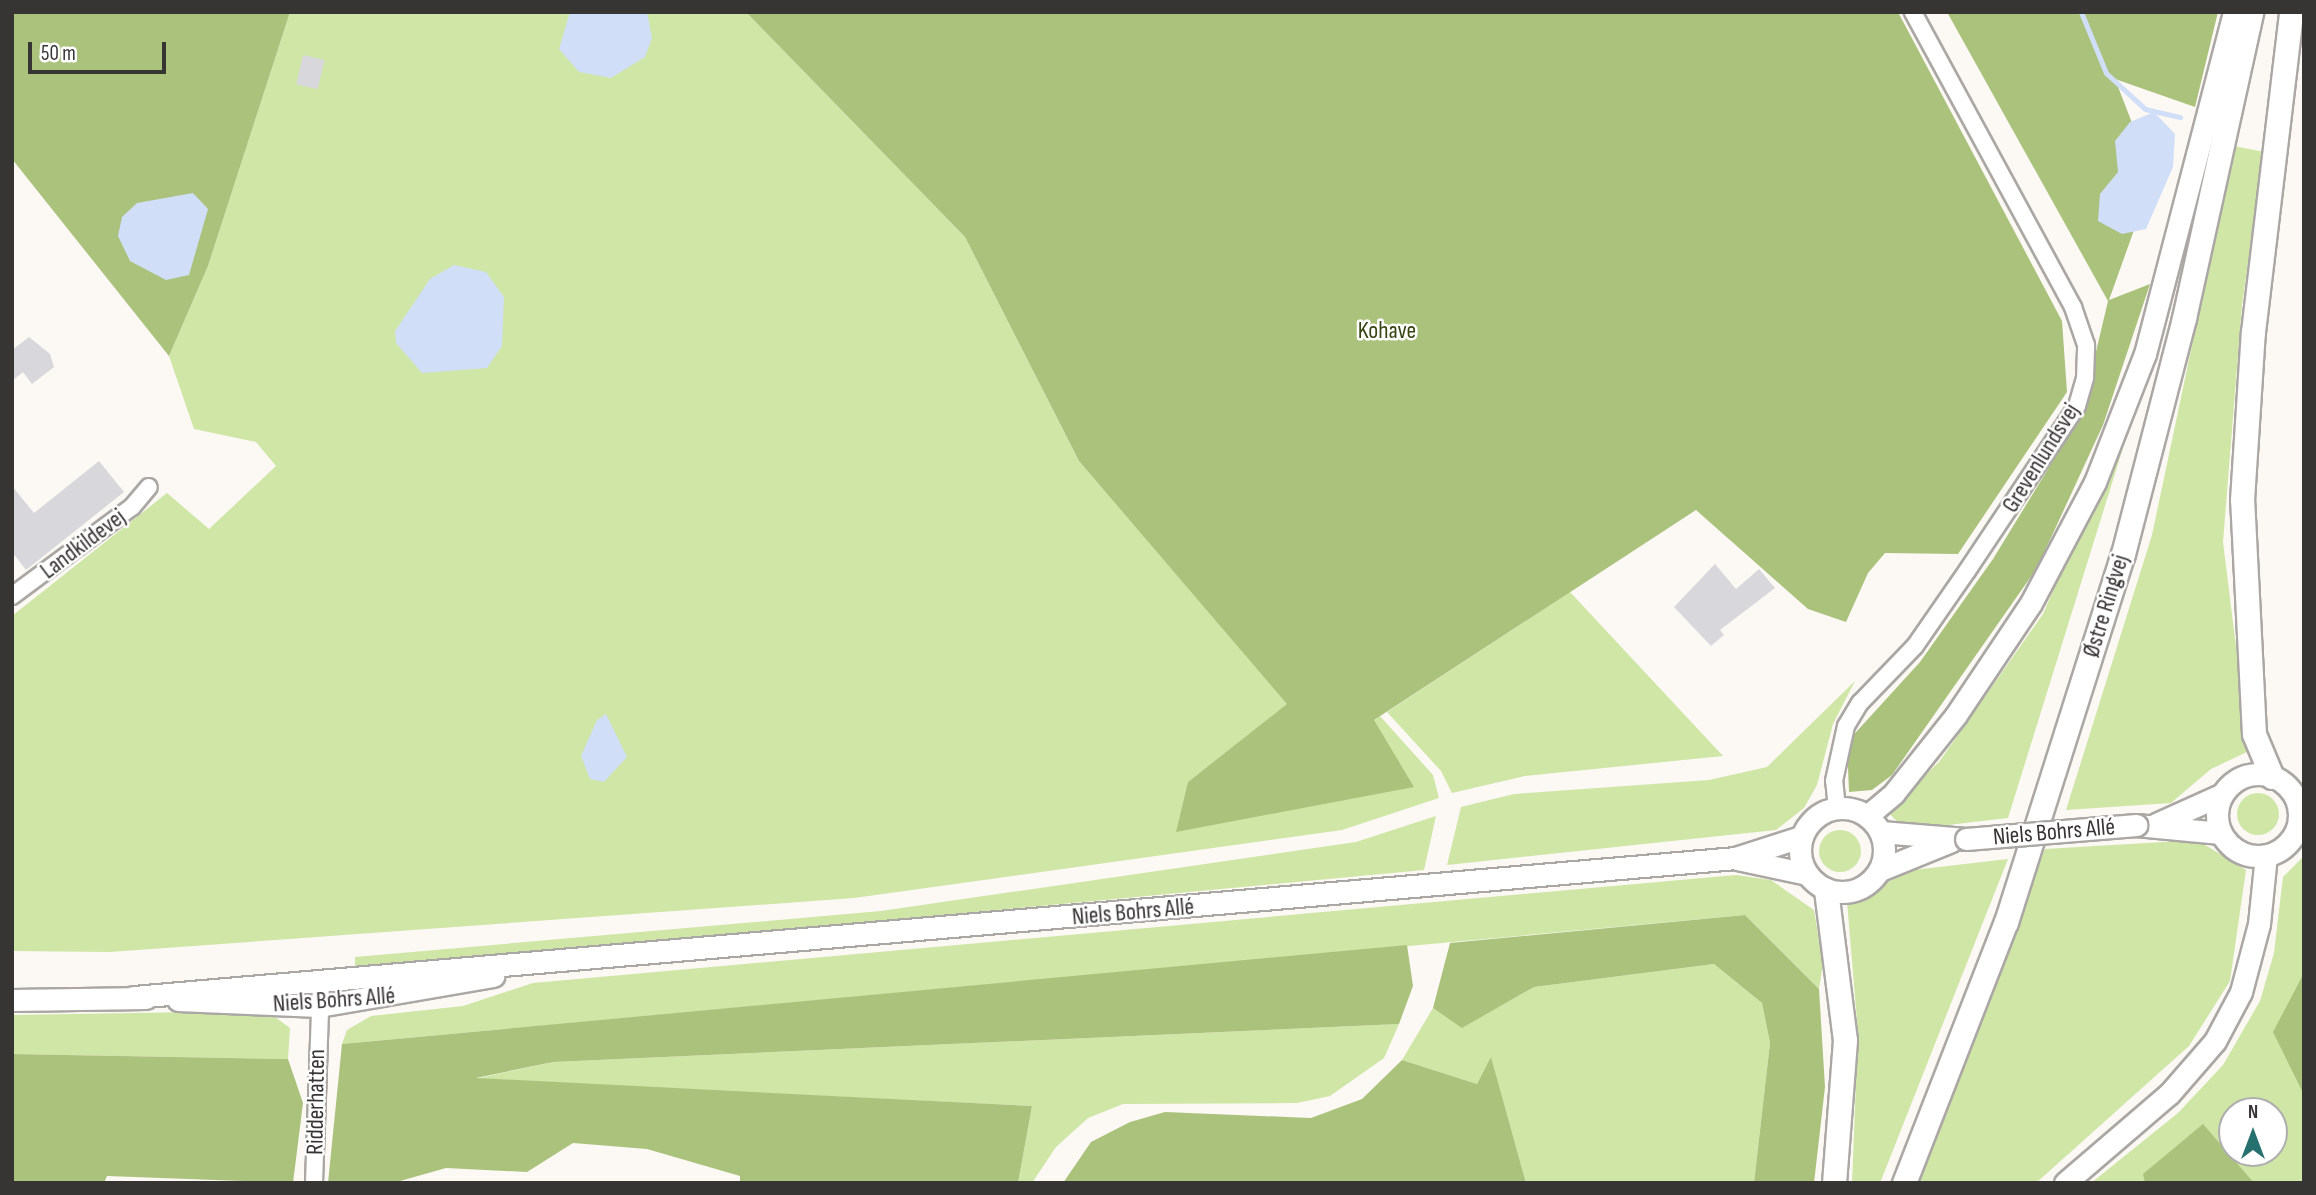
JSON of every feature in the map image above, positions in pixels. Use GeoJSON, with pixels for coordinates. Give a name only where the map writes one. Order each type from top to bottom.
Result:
{"type":"FeatureCollection","features":[{"type":"Feature","properties":{"kind":"main road","name":"Østre Ringvej"},"geometry":{"type":"LineString","coordinates":[[1904,1183],[2006,922],[2123,554],[2190,292],[2251,12]]}},
{"type":"Feature","properties":{"kind":"main road"},"geometry":{"type":"LineString","coordinates":[[2272,777],[2254,733],[2242,500],[2253,332],[2291,12]]}},
{"type":"Feature","properties":{"kind":"main road"},"geometry":{"type":"LineString","coordinates":[[1826,890],[1845,1040],[1834,1183]]}},
{"type":"Feature","properties":{"kind":"street","name":"Grevenlundsvej"},"geometry":{"type":"LineString","coordinates":[[1837,808],[1834,781],[1846,726],[1915,646],[1967,571],[2077,406],[2085,378],[2086,345],[2073,307],[1913,12]]}},
{"type":"Feature","properties":{"kind":"street"},"geometry":{"type":"LineString","coordinates":[[1867,816],[1894,793],[1971,693],[2031,603],[2095,482],[2168,275],[2234,12]]}},
{"type":"Feature","properties":{"kind":"street","name":"Landkildevej"},"geometry":{"type":"LineString","coordinates":[[12,596],[132,507],[149,487]]}},
{"type":"Feature","properties":{"kind":"street"},"geometry":{"type":"LineString","coordinates":[[2245,777],[2272,777],[2299,796],[2300,829],[2286,845],[2266,855],[2240,852],[2221,833],[2217,813],[2223,794],[2245,777]]}},
{"type":"Feature","properties":{"kind":"street","name":"Niels Bohrs Allé"},"geometry":{"type":"LineString","coordinates":[[2146,824],[2223,794]]}},
{"type":"Feature","properties":{"kind":"street"},"geometry":{"type":"LineString","coordinates":[[1837,808],[1867,816],[1881,832],[1880,870],[1857,890],[1826,890],[1807,874],[1801,837],[1815,817],[1837,808]]}},
{"type":"Feature","properties":{"kind":"street","name":"Niels Bohrs Allé"},"geometry":{"type":"LineString","coordinates":[[1881,832],[1959,840],[2146,824],[2221,833]]}},
{"type":"Feature","properties":{"kind":"street","name":"Niels Bohrs Allé"},"geometry":{"type":"LineString","coordinates":[[12,1000],[134,997],[321,979],[532,966],[1735,858],[1801,837]]}},
{"type":"Feature","properties":{"kind":"street","name":"Niels Bohrs Allé"},"geometry":{"type":"LineString","coordinates":[[1880,870],[1959,840]]}},
{"type":"Feature","properties":{"kind":"street"},"geometry":{"type":"LineString","coordinates":[[2064,1183],[2169,1094],[2215,1041],[2241,992],[2259,924],[2266,855]]}},
{"type":"Feature","properties":{"kind":"street","name":"Niels Bohrs Allé"},"geometry":{"type":"LineString","coordinates":[[1735,858],[1807,874]]}},
{"type":"Feature","properties":{"kind":"street","name":"Niels Bohrs Allé"},"geometry":{"type":"LineString","coordinates":[[134,997],[319,1006],[434,991],[532,966]]}},
{"type":"Feature","properties":{"kind":"street","name":"Ridderhatten"},"geometry":{"type":"LineString","coordinates":[[314,1183],[321,979]]}},
{"type":"Feature","properties":{"kind":"green space"},"geometry":{"type":"Polygon","coordinates":[[[12,12],[290,12],[208,266],[169,356],[12,159],[12,12]]]}},
{"type":"Feature","properties":{"kind":"green space"},"geometry":{"type":"Polygon","coordinates":[[[290,12],[746,12],[965,237],[1079,461],[1288,704],[1188,782],[1413,787],[1373,721],[1380,716],[1433,775],[1439,798],[1342,830],[854,898],[110,952],[12,951],[12,616],[167,493],[209,529],[276,466],[256,442],[194,429],[169,356],[208,266],[290,12]]]}},
{"type":"Feature","properties":{"kind":"green space","name":"Kohave"},"geometry":{"type":"Polygon","coordinates":[[[746,12],[1898,12],[2062,321],[2067,392],[1958,554],[1885,553],[1868,573],[1846,622],[1808,609],[1696,510],[1374,720],[1414,787],[1176,832],[1188,782],[1287,704],[1079,461],[965,237],[746,12]]]}},
{"type":"Feature","properties":{"kind":"green space"},"geometry":{"type":"Polygon","coordinates":[[[1947,12],[2218,12],[2195,107],[2115,79],[2153,177],[2109,300],[2150,284],[2103,425],[2037,568],[1892,775],[1872,790],[1849,792],[1847,742],[1920,662],[1993,559],[2081,415],[2108,301],[1947,12]]]}},
{"type":"Feature","properties":{"kind":"green space"},"geometry":{"type":"Polygon","coordinates":[[[2234,146],[2264,152],[2242,305],[2223,542],[2249,751],[2211,769],[2171,803],[2066,810],[2152,535],[2234,146]]]}},
{"type":"Feature","properties":{"kind":"green space"},"geometry":{"type":"Polygon","coordinates":[[[2145,377],[2008,818],[1905,830],[1888,812],[1939,762],[2043,614],[2145,377]]]}},
{"type":"Feature","properties":{"kind":"green space"},"geometry":{"type":"Polygon","coordinates":[[[1570,592],[1723,756],[1525,776],[1452,793],[1441,771],[1387,712],[1570,592]]]}},
{"type":"Feature","properties":{"kind":"green space"},"geometry":{"type":"Polygon","coordinates":[[[1855,681],[1833,724],[1817,785],[1804,808],[1776,830],[1447,865],[1461,807],[1514,794],[1709,780],[1767,767],[1855,681]]]}},
{"type":"Feature","properties":{"kind":"green space"},"geometry":{"type":"Polygon","coordinates":[[[2258,793],[2273,799],[2279,814],[2273,829],[2258,835],[2243,829],[2237,814],[2243,799],[2258,793]]]}},
{"type":"Feature","properties":{"kind":"green space"},"geometry":{"type":"Polygon","coordinates":[[[1436,816],[1424,870],[355,970],[355,957],[881,911],[1356,842],[1436,816]]]}},
{"type":"Feature","properties":{"kind":"green space"},"geometry":{"type":"Polygon","coordinates":[[[1840,830],[1855,836],[1861,851],[1855,866],[1840,872],[1825,866],[1819,851],[1825,836],[1840,830]]]}},
{"type":"Feature","properties":{"kind":"green space"},"geometry":{"type":"Polygon","coordinates":[[[2197,840],[2246,870],[2230,981],[2189,1046],[2036,1183],[1913,1183],[2045,849],[2197,840]]]}},
{"type":"Feature","properties":{"kind":"green space"},"geometry":{"type":"Polygon","coordinates":[[[2304,856],[2304,1183],[2091,1183],[2178,1113],[2223,1065],[2260,1001],[2274,953],[2283,877],[2304,856]]]}},
{"type":"Feature","properties":{"kind":"green space"},"geometry":{"type":"Polygon","coordinates":[[[2008,859],[1880,1183],[1852,1183],[1858,1032],[1847,902],[1913,870],[2008,859]]]}},
{"type":"Feature","properties":{"kind":"green space"},"geometry":{"type":"Polygon","coordinates":[[[1736,875],[1771,880],[1814,910],[1823,964],[1819,989],[1745,915],[342,1044],[347,1030],[371,1016],[463,1006],[533,983],[1736,875]]]}},
{"type":"Feature","properties":{"kind":"green space"},"geometry":{"type":"Polygon","coordinates":[[[1745,915],[1819,989],[1825,1087],[1814,1183],[1754,1183],[1770,1043],[1762,1003],[1714,964],[1534,987],[1462,1028],[1433,1008],[1450,943],[1745,915]]]}},
{"type":"Feature","properties":{"kind":"green space"},"geometry":{"type":"Polygon","coordinates":[[[1407,945],[1413,986],[1399,1024],[553,1062],[476,1078],[1032,1106],[1018,1183],[740,1183],[740,1176],[647,1149],[573,1143],[527,1172],[446,1168],[393,1183],[328,1183],[342,1044],[1407,945]]]}},
{"type":"Feature","properties":{"kind":"green space"},"geometry":{"type":"Polygon","coordinates":[[[1714,964],[1762,1003],[1770,1043],[1754,1183],[1526,1183],[1491,1058],[1477,1084],[1402,1060],[1433,1008],[1463,1027],[1534,987],[1714,964]]]}},
{"type":"Feature","properties":{"kind":"green space"},"geometry":{"type":"Polygon","coordinates":[[[2304,973],[2304,1095],[2273,1032],[2304,973]]]}},
{"type":"Feature","properties":{"kind":"green space"},"geometry":{"type":"Polygon","coordinates":[[[196,1012],[275,1017],[290,1028],[288,1059],[12,1054],[12,1015],[196,1012]]]}},
{"type":"Feature","properties":{"kind":"green space"},"geometry":{"type":"Polygon","coordinates":[[[1399,1024],[1384,1058],[1330,1096],[1297,1103],[1123,1104],[1088,1118],[1056,1147],[1032,1183],[1018,1183],[1032,1106],[475,1079],[553,1062],[1399,1024]]]}},
{"type":"Feature","properties":{"kind":"green space"},"geometry":{"type":"Polygon","coordinates":[[[12,1054],[288,1059],[303,1103],[293,1183],[107,1176],[104,1183],[12,1181],[12,1054]]]}},
{"type":"Feature","properties":{"kind":"green space"},"geometry":{"type":"Polygon","coordinates":[[[1491,1057],[1526,1183],[1063,1183],[1091,1142],[1130,1122],[1165,1112],[1311,1118],[1362,1099],[1402,1060],[1477,1084],[1491,1057]]]}},
{"type":"Feature","properties":{"kind":"green space"},"geometry":{"type":"Polygon","coordinates":[[[2203,1124],[2218,1141],[2218,1167],[2240,1167],[2254,1183],[2145,1183],[2143,1174],[2203,1124]]]}},
{"type":"Feature","properties":{"kind":"water"},"geometry":{"type":"Polygon","coordinates":[[[570,12],[647,12],[652,38],[645,57],[611,78],[579,72],[559,49],[570,12]]]}},
{"type":"Feature","properties":{"kind":"water"},"geometry":{"type":"Polygon","coordinates":[[[2154,112],[2175,134],[2173,167],[2146,229],[2122,234],[2098,221],[2100,194],[2118,172],[2115,141],[2130,122],[2154,112]]]}},
{"type":"Feature","properties":{"kind":"water"},"geometry":{"type":"Polygon","coordinates":[[[193,193],[208,209],[189,275],[166,280],[130,261],[118,236],[122,217],[137,203],[193,193]]]}},
{"type":"Feature","properties":{"kind":"water"},"geometry":{"type":"Polygon","coordinates":[[[454,265],[486,272],[504,297],[502,346],[487,368],[422,373],[396,343],[395,331],[430,279],[454,265]]]}},
{"type":"Feature","properties":{"kind":"water"},"geometry":{"type":"Polygon","coordinates":[[[606,714],[627,757],[604,782],[590,779],[581,756],[597,720],[606,714]]]}},
{"type":"Feature","properties":{"kind":"building"},"geometry":{"type":"Polygon","coordinates":[[[303,55],[324,60],[318,89],[296,84],[303,55]]]}},
{"type":"Feature","properties":{"kind":"building"},"geometry":{"type":"Polygon","coordinates":[[[29,337],[50,354],[54,367],[32,384],[23,372],[12,381],[12,350],[29,337]]]}},
{"type":"Feature","properties":{"kind":"building"},"geometry":{"type":"Polygon","coordinates":[[[99,461],[124,492],[26,570],[12,552],[12,486],[34,513],[99,461]]]}},
{"type":"Feature","properties":{"kind":"building"},"geometry":{"type":"Polygon","coordinates":[[[1715,564],[1736,589],[1759,569],[1775,588],[1720,630],[1724,635],[1711,646],[1674,607],[1715,564]]]}},
{"type":"Feature","properties":{"kind":"waterway"},"geometry":{"type":"LineString","coordinates":[[2081,12],[2106,73],[2145,109],[2180,117]]}},
{"type":"Feature","properties":{"kind":"waterway"},"geometry":{"type":"LineString","coordinates":[[2304,296],[2304,350]]}}]}
